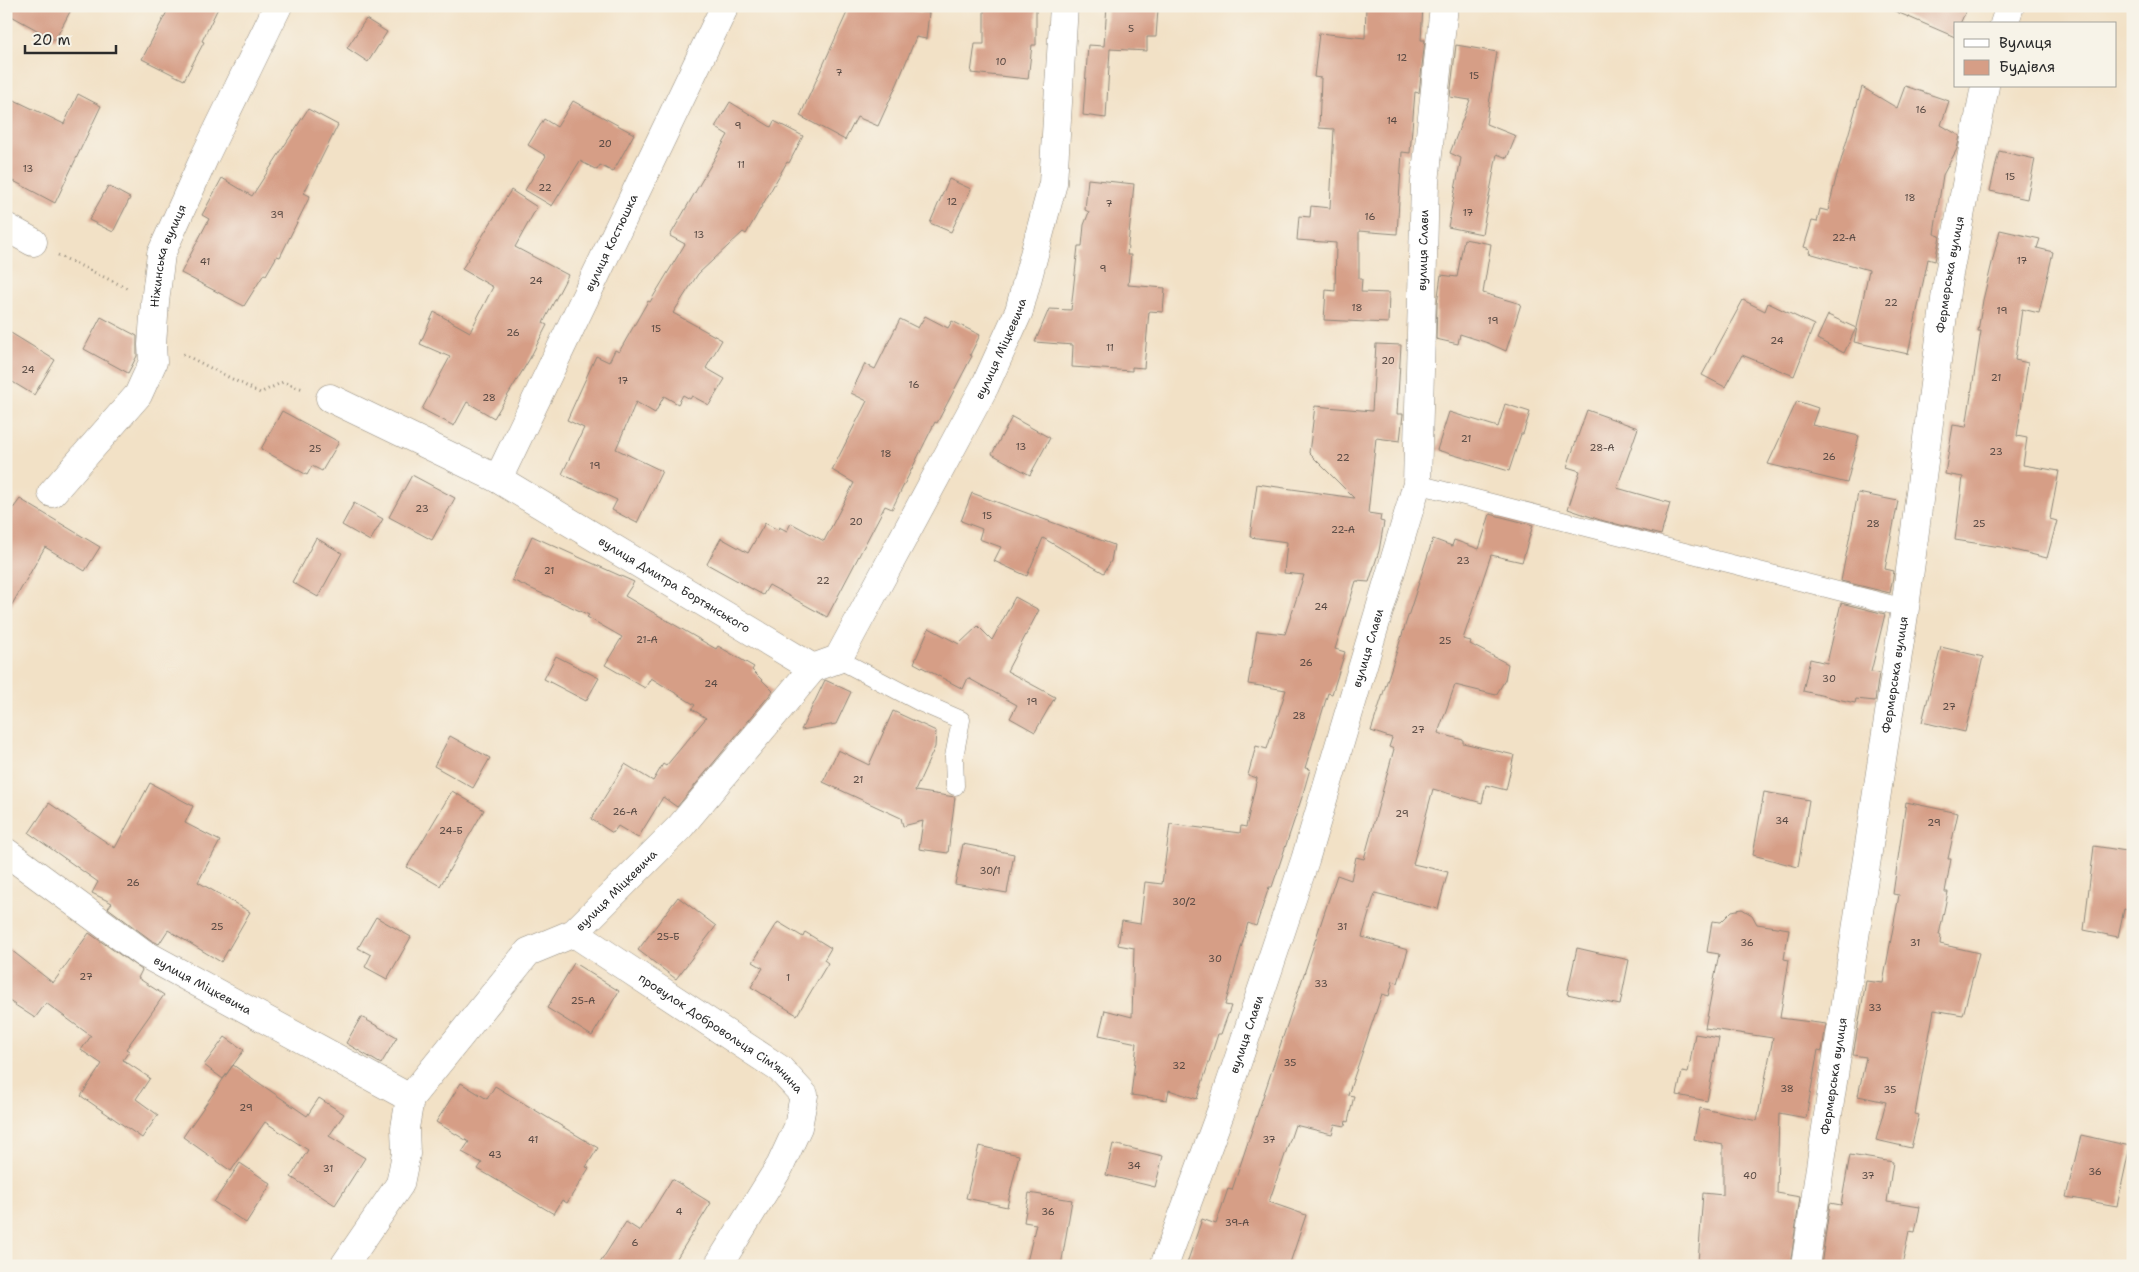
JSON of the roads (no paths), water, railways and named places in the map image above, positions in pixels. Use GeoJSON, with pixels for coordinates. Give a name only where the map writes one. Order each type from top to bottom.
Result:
{"type":"FeatureCollection","features":[{"type":"Feature","properties":{"kind":"street","name":"Ніжинська вулиця"},"geometry":{"type":"LineString","coordinates":[[52,493],[138,395],[153,362],[154,302],[161,254],[205,156],[278,6]]}},
{"type":"Feature","properties":{"kind":"street","name":"вулиця Костюшка"},"geometry":{"type":"LineString","coordinates":[[498,479],[725,6]]}},
{"type":"Feature","properties":{"kind":"street","name":"вулиця Міцкевича"},"geometry":{"type":"LineString","coordinates":[[344,1266],[400,1184],[406,1154],[405,1128],[410,1098],[528,952],[574,933],[680,827],[826,664],[985,386],[1019,311],[1053,182],[1064,6]]}},
{"type":"Feature","properties":{"kind":"street","name":"вулиця Слави"},"geometry":{"type":"LineString","coordinates":[[1164,1266],[1221,1111],[1304,860],[1417,484],[1425,182],[1444,6]]}},
{"type":"Feature","properties":{"kind":"street"},"geometry":{"type":"LineString","coordinates":[[2005,22],[2010,6]]}},
{"type":"Feature","properties":{"kind":"street","name":"Фермерська вулиця"},"geometry":{"type":"LineString","coordinates":[[1805,1266],[1905,608],[1947,284],[1985,88]]}},
{"type":"Feature","properties":{"kind":"street"},"geometry":{"type":"LineString","coordinates":[[6,227],[33,242]]}},
{"type":"Feature","properties":{"kind":"street","name":"вулиця Дмитра Бортянського"},"geometry":{"type":"LineString","coordinates":[[330,398],[498,479],[826,664]]}},
{"type":"Feature","properties":{"kind":"street","name":"вулиця Міцкевича"},"geometry":{"type":"LineString","coordinates":[[6,852],[143,953],[410,1098]]}},
{"type":"Feature","properties":{"kind":"street","name":"провулок Добровольця Сім'янина"},"geometry":{"type":"LineString","coordinates":[[574,933],[780,1069],[804,1095],[798,1127],[780,1166],[718,1266]]}},
{"type":"Feature","properties":{"kind":"lane"},"geometry":{"type":"LineString","coordinates":[[1417,484],[1905,608]]}},
{"type":"Feature","properties":{"kind":"lane","name":"вулиця Дмитра Бортянського"},"geometry":{"type":"LineString","coordinates":[[826,664],[961,720],[954,757],[955,786]]}}]}
